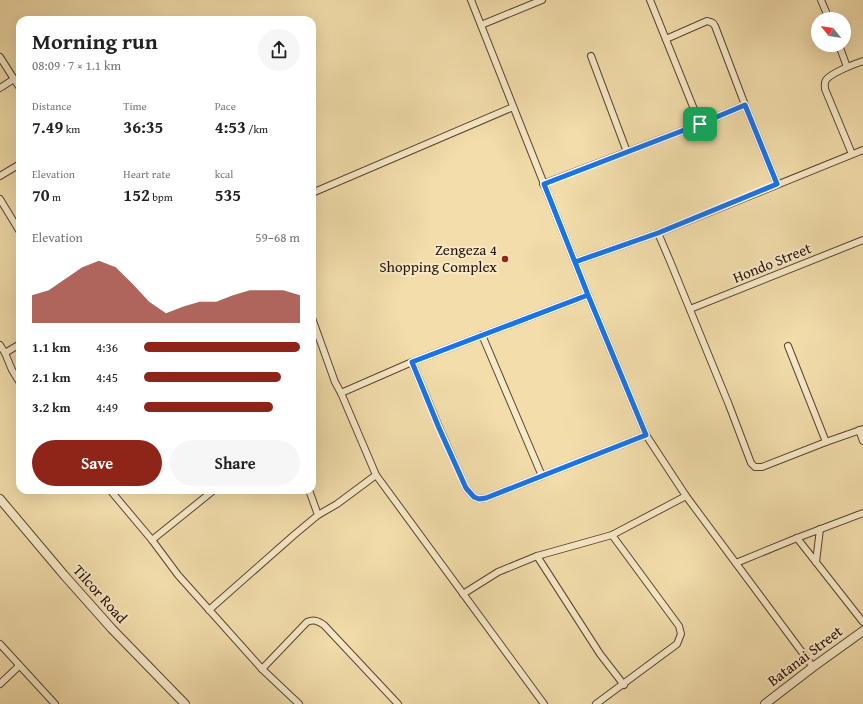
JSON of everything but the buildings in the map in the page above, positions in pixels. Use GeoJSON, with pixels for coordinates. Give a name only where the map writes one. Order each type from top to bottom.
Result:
{"type":"FeatureCollection","features":[{"type":"Feature","properties":{"kind":"street"},"geometry":{"type":"LineString","coordinates":[[471,0],[588,295],[646,435],[686,496],[813,667]]}},
{"type":"Feature","properties":{"kind":"street"},"geometry":{"type":"LineString","coordinates":[[481,25],[542,0]]}},
{"type":"Feature","properties":{"kind":"street"},"geometry":{"type":"LineString","coordinates":[[650,0],[700,124]]}},
{"type":"Feature","properties":{"kind":"street"},"geometry":{"type":"LineString","coordinates":[[821,0],[826,12]]}},
{"type":"Feature","properties":{"kind":"street"},"geometry":{"type":"LineString","coordinates":[[666,39],[707,21],[714,23],[777,184]]}},
{"type":"Feature","properties":{"kind":"street"},"geometry":{"type":"LineString","coordinates":[[842,52],[847,67]]}},
{"type":"Feature","properties":{"kind":"street"},"geometry":{"type":"LineString","coordinates":[[591,56],[627,152]]}},
{"type":"Feature","properties":{"kind":"street"},"geometry":{"type":"LineString","coordinates":[[0,57],[16,82]]}},
{"type":"Feature","properties":{"kind":"street"},"geometry":{"type":"LineString","coordinates":[[852,154],[824,84],[828,77],[863,61]]}},
{"type":"Feature","properties":{"kind":"street"},"geometry":{"type":"LineString","coordinates":[[0,88],[14,79]]}},
{"type":"Feature","properties":{"kind":"street"},"geometry":{"type":"LineString","coordinates":[[544,184],[700,124],[745,105]]}},
{"type":"Feature","properties":{"kind":"street"},"geometry":{"type":"LineString","coordinates":[[316,191],[513,107]]}},
{"type":"Feature","properties":{"kind":"street"},"geometry":{"type":"LineString","coordinates":[[575,262],[658,233],[863,150]]}},
{"type":"Feature","properties":{"kind":"street"},"geometry":{"type":"LineString","coordinates":[[0,176],[16,166]]}},
{"type":"Feature","properties":{"kind":"street"},"geometry":{"type":"LineString","coordinates":[[0,199],[16,225]]}},
{"type":"Feature","properties":{"kind":"street"},"geometry":{"type":"LineString","coordinates":[[658,233],[729,405],[751,464],[755,467],[762,467],[861,430],[863,441]]}},
{"type":"Feature","properties":{"kind":"street","name":"Hondo Street"},"geometry":{"type":"LineString","coordinates":[[690,309],[863,240]]}},
{"type":"Feature","properties":{"kind":"street"},"geometry":{"type":"LineString","coordinates":[[341,393],[412,362],[588,295]]}},
{"type":"Feature","properties":{"kind":"street"},"geometry":{"type":"LineString","coordinates":[[316,329],[335,382],[376,475],[544,704]]}},
{"type":"Feature","properties":{"kind":"street"},"geometry":{"type":"LineString","coordinates":[[482,335],[542,476]]}},
{"type":"Feature","properties":{"kind":"street"},"geometry":{"type":"LineString","coordinates":[[0,345],[16,376]]}},
{"type":"Feature","properties":{"kind":"street"},"geometry":{"type":"LineString","coordinates":[[5,353],[16,346]]}},
{"type":"Feature","properties":{"kind":"street"},"geometry":{"type":"LineString","coordinates":[[788,346],[826,442]]}},
{"type":"Feature","properties":{"kind":"street"},"geometry":{"type":"LineString","coordinates":[[412,362],[466,488],[474,497],[479,499],[486,498],[646,435]]}},
{"type":"Feature","properties":{"kind":"street"},"geometry":{"type":"LineString","coordinates":[[209,610],[294,534],[318,515],[337,504],[376,475]]}},
{"type":"Feature","properties":{"kind":"street"},"geometry":{"type":"LineString","coordinates":[[113,494],[152,540],[178,575],[262,668],[299,704]]}},
{"type":"Feature","properties":{"kind":"street"},"geometry":{"type":"LineString","coordinates":[[152,540],[209,494]]}},
{"type":"Feature","properties":{"kind":"street"},"geometry":{"type":"LineString","coordinates":[[310,494],[318,515]]}},
{"type":"Feature","properties":{"kind":"street"},"geometry":{"type":"LineString","coordinates":[[463,594],[498,572],[537,556],[612,535],[686,496]]}},
{"type":"Feature","properties":{"kind":"street","name":"Tilcor Road"},"geometry":{"type":"LineString","coordinates":[[0,499],[112,629],[185,704]]}},
{"type":"Feature","properties":{"kind":"street"},"geometry":{"type":"LineString","coordinates":[[736,563],[863,513]]}},
{"type":"Feature","properties":{"kind":"street"},"geometry":{"type":"LineString","coordinates":[[816,562],[820,529]]}},
{"type":"Feature","properties":{"kind":"street"},"geometry":{"type":"LineString","coordinates":[[596,704],[624,685],[677,644],[682,634],[679,626],[612,535]]}},
{"type":"Feature","properties":{"kind":"street"},"geometry":{"type":"LineString","coordinates":[[797,538],[863,622]]}},
{"type":"Feature","properties":{"kind":"street"},"geometry":{"type":"LineString","coordinates":[[537,556],[600,654],[624,685]]}},
{"type":"Feature","properties":{"kind":"street"},"geometry":{"type":"LineString","coordinates":[[262,668],[308,622],[315,620],[324,625],[398,704]]}},
{"type":"Feature","properties":{"kind":"street","name":"Batanai Street"},"geometry":{"type":"LineString","coordinates":[[765,704],[863,631]]}},
{"type":"Feature","properties":{"kind":"street"},"geometry":{"type":"LineString","coordinates":[[0,644],[55,704]]}},
{"type":"Feature","properties":{"kind":"street"},"geometry":{"type":"LineString","coordinates":[[0,684],[19,666]]}},
{"type":"Feature","properties":{"kind":"place","name":"Zengeza 4 Shopping Complex"},"geometry":{"type":"Point","coordinates":[505,259]}},
{"type":"Feature","properties":{"kind":"route"},"geometry":{"type":"LineString","coordinates":[[745,105],[777,184],[658,233],[575,262],[646,435],[486,498],[479,499],[474,497],[466,488],[412,362],[588,295],[544,184],[700,124],[745,105]]}}]}
